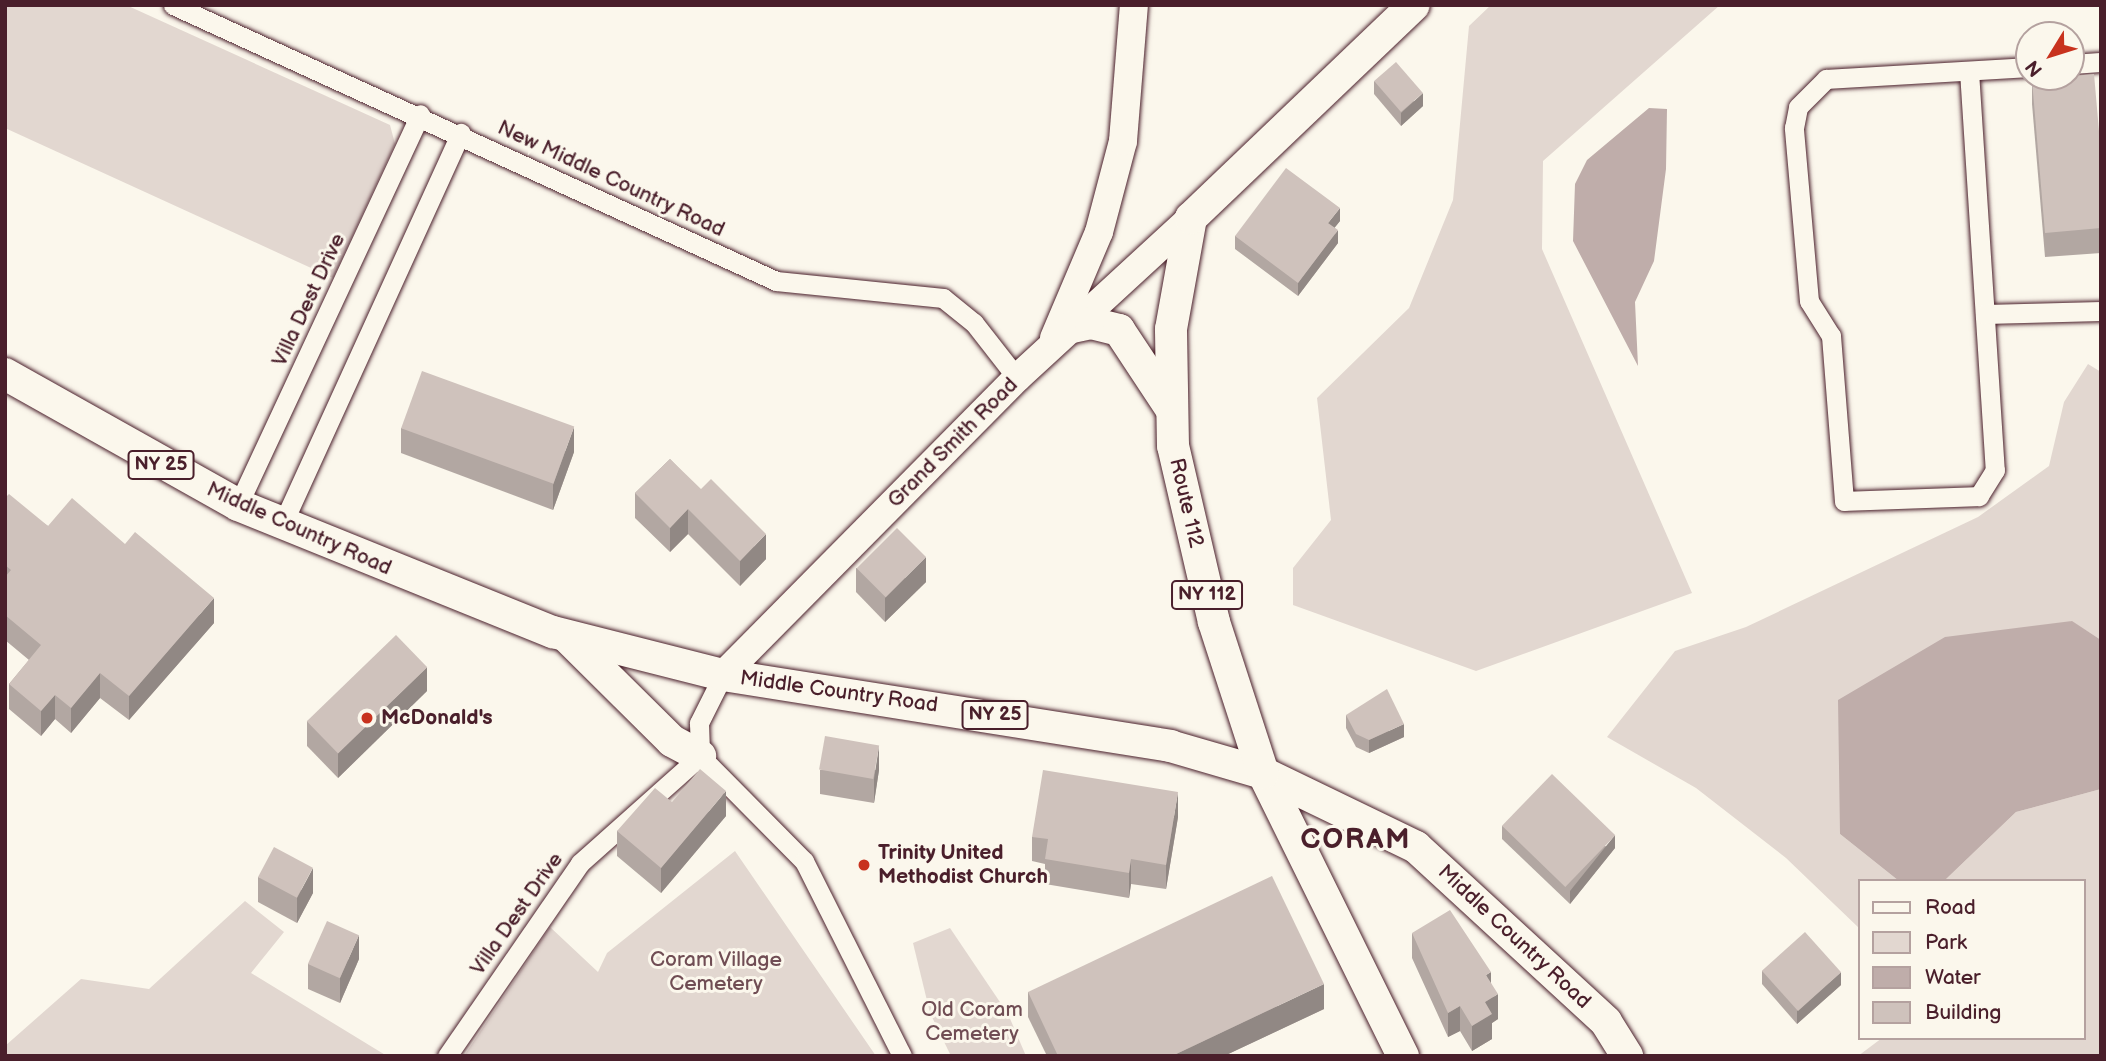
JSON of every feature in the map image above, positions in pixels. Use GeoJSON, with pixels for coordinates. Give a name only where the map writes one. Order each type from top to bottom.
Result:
{"type":"FeatureCollection","features":[{"type":"Feature","properties":{"kind":"main road"},"geometry":{"type":"LineString","coordinates":[[1191,218],[1414,5]]}},
{"type":"Feature","properties":{"kind":"main road"},"geometry":{"type":"LineString","coordinates":[[1061,337],[1099,232],[1123,141],[1134,13]]}},
{"type":"Feature","properties":{"kind":"main road","name":"Grand Smith Road"},"geometry":{"type":"LineString","coordinates":[[723,675],[1017,378],[1191,218]]}},
{"type":"Feature","properties":{"kind":"main road","name":"Route 112"},"geometry":{"type":"LineString","coordinates":[[1191,218],[1171,329],[1173,446],[1214,622],[1263,773],[1404,1056]]}},
{"type":"Feature","properties":{"kind":"main road"},"geometry":{"type":"LineString","coordinates":[[1061,337],[1091,323],[1119,330],[1172,411]]}},
{"type":"Feature","properties":{"kind":"main road","name":"Middle Country Road"},"geometry":{"type":"LineString","coordinates":[[5,374],[238,505],[282,525],[565,635],[723,675],[1170,746],[1263,773],[1416,847],[1606,1022],[1628,1056]]}},
{"type":"Feature","properties":{"kind":"main road"},"geometry":{"type":"LineString","coordinates":[[565,635],[672,741],[701,756]]}},
{"type":"Feature","properties":{"kind":"street","name":"New Middle Country Road"},"geometry":{"type":"LineString","coordinates":[[173,5],[420,114],[776,281],[943,298],[974,323],[1017,378]]}},
{"type":"Feature","properties":{"kind":"street"},"geometry":{"type":"LineString","coordinates":[[1969,71],[1995,470],[1979,496],[1844,500],[1831,336],[1808,301],[1794,128],[1798,107],[1826,79],[2015,68]]}},
{"type":"Feature","properties":{"kind":"street","name":"Villa Dest Drive"},"geometry":{"type":"LineString","coordinates":[[238,505],[420,114]]}},
{"type":"Feature","properties":{"kind":"street"},"geometry":{"type":"LineString","coordinates":[[282,525],[460,133]]}},
{"type":"Feature","properties":{"kind":"street"},"geometry":{"type":"LineString","coordinates":[[1985,314],[2101,311]]}},
{"type":"Feature","properties":{"kind":"street"},"geometry":{"type":"LineString","coordinates":[[723,675],[699,723],[701,756],[803,861],[902,1056]]}},
{"type":"Feature","properties":{"kind":"street","name":"Villa Dest Drive"},"geometry":{"type":"LineString","coordinates":[[447,1056],[580,863],[701,756]]}},
{"type":"Feature","properties":{"kind":"green space"},"geometry":{"type":"Polygon","coordinates":[[[5,5],[126,5],[390,125],[395,144],[333,278],[5,128],[5,5]]]}},
{"type":"Feature","properties":{"kind":"green space"},"geometry":{"type":"Polygon","coordinates":[[[1491,5],[1720,5],[1543,161],[1542,249],[1692,593],[1476,671],[1293,605],[1293,568],[1331,520],[1317,398],[1409,308],[1453,200],[1469,26],[1491,5]]]}},
{"type":"Feature","properties":{"kind":"green space"},"geometry":{"type":"Polygon","coordinates":[[[2088,364],[2101,372],[2101,640],[2071,621],[1840,834],[1896,879],[1857,879],[1857,926],[1786,858],[1696,788],[1607,737],[1675,651],[1746,627],[1978,517],[2049,466],[2064,402],[2088,364]]]}},
{"type":"Feature","properties":{"kind":"green space"},"geometry":{"type":"Polygon","coordinates":[[[2101,789],[2101,1056],[1858,1056],[1879,1040],[2085,1040],[2085,879],[1946,879],[2016,812],[2101,789]]]}},
{"type":"Feature","properties":{"kind":"green space","name":"Coram Village Cemetery"},"geometry":{"type":"Polygon","coordinates":[[[735,851],[876,1056],[464,1056],[550,927],[598,972],[607,953],[735,851]]]}},
{"type":"Feature","properties":{"kind":"green space"},"geometry":{"type":"Polygon","coordinates":[[[245,901],[284,932],[251,973],[387,1056],[5,1056],[5,1046],[81,979],[149,989],[245,901]]]}},
{"type":"Feature","properties":{"kind":"green space","name":"Old Coram Cemetery"},"geometry":{"type":"Polygon","coordinates":[[[950,928],[1008,1014],[1026,1056],[951,1056],[930,1013],[913,943],[950,928]]]}},
{"type":"Feature","properties":{"kind":"water"},"geometry":{"type":"Polygon","coordinates":[[[1649,108],[1667,109],[1666,169],[1654,261],[1635,302],[1638,366],[1573,241],[1575,184],[1587,160],[1649,108]]]}},
{"type":"Feature","properties":{"kind":"water"},"geometry":{"type":"Polygon","coordinates":[[[2072,621],[2101,640],[2101,789],[2016,812],[1946,879],[1896,879],[1840,834],[1838,700],[1945,637],[2072,621]]]}},
{"type":"Feature","properties":{"kind":"building"},"geometry":{"type":"Polygon","coordinates":[[[1396,62],[1423,93],[1401,112],[1374,81],[1396,62]]]}},
{"type":"Feature","properties":{"kind":"building"},"geometry":{"type":"Polygon","coordinates":[[[2094,74],[2101,154],[2101,228],[2045,233],[2033,91],[2085,91],[2085,75],[2094,74]]]}},
{"type":"Feature","properties":{"kind":"building"},"geometry":{"type":"Polygon","coordinates":[[[1286,168],[1340,208],[1328,223],[1338,230],[1298,283],[1235,236],[1286,168]]]}},
{"type":"Feature","properties":{"kind":"building"},"geometry":{"type":"Polygon","coordinates":[[[422,371],[574,426],[553,484],[401,428],[422,371]]]}},
{"type":"Feature","properties":{"kind":"building"},"geometry":{"type":"Polygon","coordinates":[[[670,459],[701,489],[711,479],[766,534],[740,561],[688,509],[670,528],[635,493],[670,459]]]}},
{"type":"Feature","properties":{"kind":"building"},"geometry":{"type":"Polygon","coordinates":[[[9,494],[48,526],[72,498],[125,544],[135,532],[214,598],[129,696],[100,673],[71,708],[55,695],[41,711],[9,684],[41,645],[5,615],[5,577],[11,570],[5,565],[5,498],[9,494]]]}},
{"type":"Feature","properties":{"kind":"building"},"geometry":{"type":"Polygon","coordinates":[[[897,528],[926,557],[886,597],[857,568],[897,528]]]}},
{"type":"Feature","properties":{"kind":"building"},"geometry":{"type":"Polygon","coordinates":[[[396,635],[427,667],[338,754],[307,721],[396,635]]]}},
{"type":"Feature","properties":{"kind":"building"},"geometry":{"type":"Polygon","coordinates":[[[1387,689],[1404,724],[1369,740],[1356,734],[1346,715],[1387,689]]]}},
{"type":"Feature","properties":{"kind":"building"},"geometry":{"type":"Polygon","coordinates":[[[825,736],[879,746],[873,779],[819,769],[825,736]]]}},
{"type":"Feature","properties":{"kind":"building"},"geometry":{"type":"Polygon","coordinates":[[[700,769],[726,791],[661,868],[617,831],[655,788],[672,802],[700,769]]]}},
{"type":"Feature","properties":{"kind":"building"},"geometry":{"type":"Polygon","coordinates":[[[1043,770],[1178,792],[1166,865],[1131,859],[1129,873],[1045,859],[1048,839],[1032,837],[1043,770]]]}},
{"type":"Feature","properties":{"kind":"building"},"geometry":{"type":"Polygon","coordinates":[[[1552,774],[1615,835],[1565,887],[1502,826],[1552,774]]]}},
{"type":"Feature","properties":{"kind":"building"},"geometry":{"type":"Polygon","coordinates":[[[274,847],[313,868],[297,898],[258,877],[274,847]]]}},
{"type":"Feature","properties":{"kind":"building"},"geometry":{"type":"Polygon","coordinates":[[[1272,876],[1324,984],[1172,1056],[1058,1056],[1028,992],[1272,876]]]}},
{"type":"Feature","properties":{"kind":"building"},"geometry":{"type":"Polygon","coordinates":[[[1450,910],[1491,972],[1486,975],[1498,994],[1485,1002],[1492,1014],[1472,1026],[1460,1006],[1448,1013],[1412,933],[1450,910]]]}},
{"type":"Feature","properties":{"kind":"building"},"geometry":{"type":"Polygon","coordinates":[[[327,921],[359,935],[340,978],[308,964],[327,921]]]}},
{"type":"Feature","properties":{"kind":"building"},"geometry":{"type":"Polygon","coordinates":[[[1805,932],[1841,972],[1798,1011],[1762,971],[1805,932]]]}},
{"type":"Feature","properties":{"kind":"place","name":"McDonald's"},"geometry":{"type":"Point","coordinates":[367,718]}},
{"type":"Feature","properties":{"kind":"place","name":"Trinity United Methodist Church"},"geometry":{"type":"Point","coordinates":[864,865]}},
{"type":"Feature","properties":{"kind":"district","name":"CORAM"},"geometry":{"type":"Point","coordinates":[1356,840]}}]}
